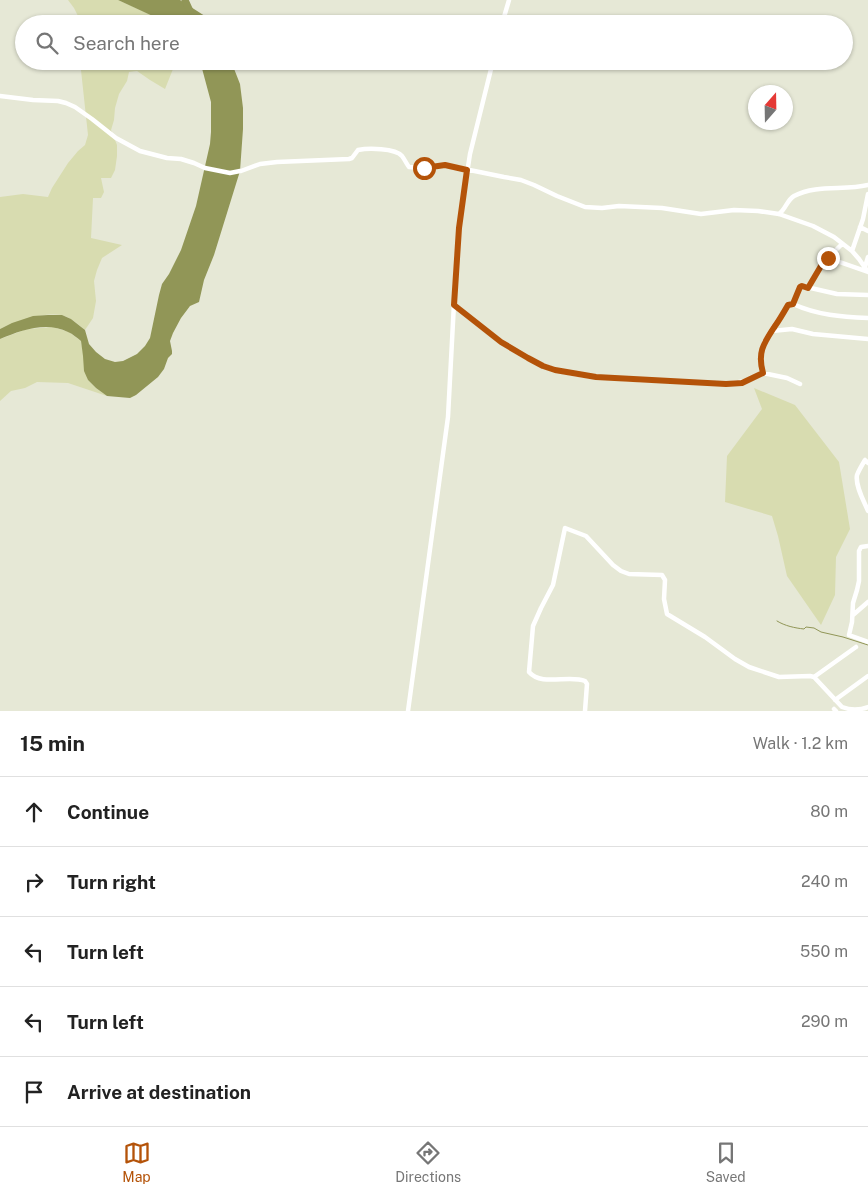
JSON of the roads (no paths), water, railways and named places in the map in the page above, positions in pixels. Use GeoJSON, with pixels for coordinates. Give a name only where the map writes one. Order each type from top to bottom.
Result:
{"type":"FeatureCollection","features":[{"type":"Feature","properties":{"kind":"street"},"geometry":{"type":"LineString","coordinates":[[504,15],[508,0]]}},
{"type":"Feature","properties":{"kind":"street"},"geometry":{"type":"LineString","coordinates":[[408,711],[448,417],[459,228],[467,170],[491,70]]}},
{"type":"Feature","properties":{"kind":"street"},"geometry":{"type":"LineString","coordinates":[[0,96],[32,100],[52,100],[66,103],[92,118],[116,138],[140,151],[167,158],[181,159],[205,168],[230,173],[260,164],[350,159],[358,150],[374,149],[398,153],[409,167],[424,168],[445,165],[521,180],[585,207],[662,208],[701,214],[734,210],[779,214],[794,218],[834,237],[852,251],[867,270]]}},
{"type":"Feature","properties":{"kind":"street"},"geometry":{"type":"LineString","coordinates":[[779,214],[790,199],[795,196],[812,191],[868,185]]}},
{"type":"Feature","properties":{"kind":"street"},"geometry":{"type":"LineString","coordinates":[[852,251],[867,210],[868,194]]}},
{"type":"Feature","properties":{"kind":"street"},"geometry":{"type":"LineString","coordinates":[[860,227],[868,231]]}},
{"type":"Feature","properties":{"kind":"street"},"geometry":{"type":"LineString","coordinates":[[808,288],[821,266],[842,244]]}},
{"type":"Feature","properties":{"kind":"street"},"geometry":{"type":"LineString","coordinates":[[867,270],[868,257]]}},
{"type":"Feature","properties":{"kind":"street"},"geometry":{"type":"LineString","coordinates":[[828,258],[867,270]]}},
{"type":"Feature","properties":{"kind":"street"},"geometry":{"type":"LineString","coordinates":[[793,304],[802,286],[837,294],[868,295]]}},
{"type":"Feature","properties":{"kind":"street"},"geometry":{"type":"LineString","coordinates":[[763,373],[761,353],[764,342],[788,305],[793,304],[812,312],[828,315],[868,318]]}},
{"type":"Feature","properties":{"kind":"street"},"geometry":{"type":"LineString","coordinates":[[454,305],[501,342],[543,366],[555,370],[596,377],[726,384],[742,383],[763,373],[787,378],[800,384]]}},
{"type":"Feature","properties":{"kind":"street"},"geometry":{"type":"LineString","coordinates":[[772,331],[792,329],[812,334],[868,340]]}},
{"type":"Feature","properties":{"kind":"street"},"geometry":{"type":"LineString","coordinates":[[868,463],[865,460],[858,473],[857,480],[858,488],[868,511]]}},
{"type":"Feature","properties":{"kind":"street"},"geometry":{"type":"LineString","coordinates":[[585,711],[585,681],[578,679],[542,679],[529,672],[533,626],[553,585],[566,528],[586,536],[621,571],[629,574],[662,575],[665,580],[664,599],[667,614],[705,637],[742,663],[779,677],[814,677],[840,706],[860,709],[868,707]]}},
{"type":"Feature","properties":{"kind":"street"},"geometry":{"type":"LineString","coordinates":[[867,641],[849,635],[853,614],[852,603],[859,581],[859,550],[861,547],[868,546]]}},
{"type":"Feature","properties":{"kind":"street"},"geometry":{"type":"LineString","coordinates":[[853,614],[868,602]]}},
{"type":"Feature","properties":{"kind":"street"},"geometry":{"type":"LineString","coordinates":[[814,677],[856,647]]}},
{"type":"Feature","properties":{"kind":"street"},"geometry":{"type":"LineString","coordinates":[[835,700],[868,676]]}},
{"type":"Feature","properties":{"kind":"waterway"},"geometry":{"type":"LineString","coordinates":[[185,0],[190,11]]}},
{"type":"Feature","properties":{"kind":"waterway"},"geometry":{"type":"LineString","coordinates":[[777,621],[797,628],[814,628],[821,632],[868,645]]}}]}
